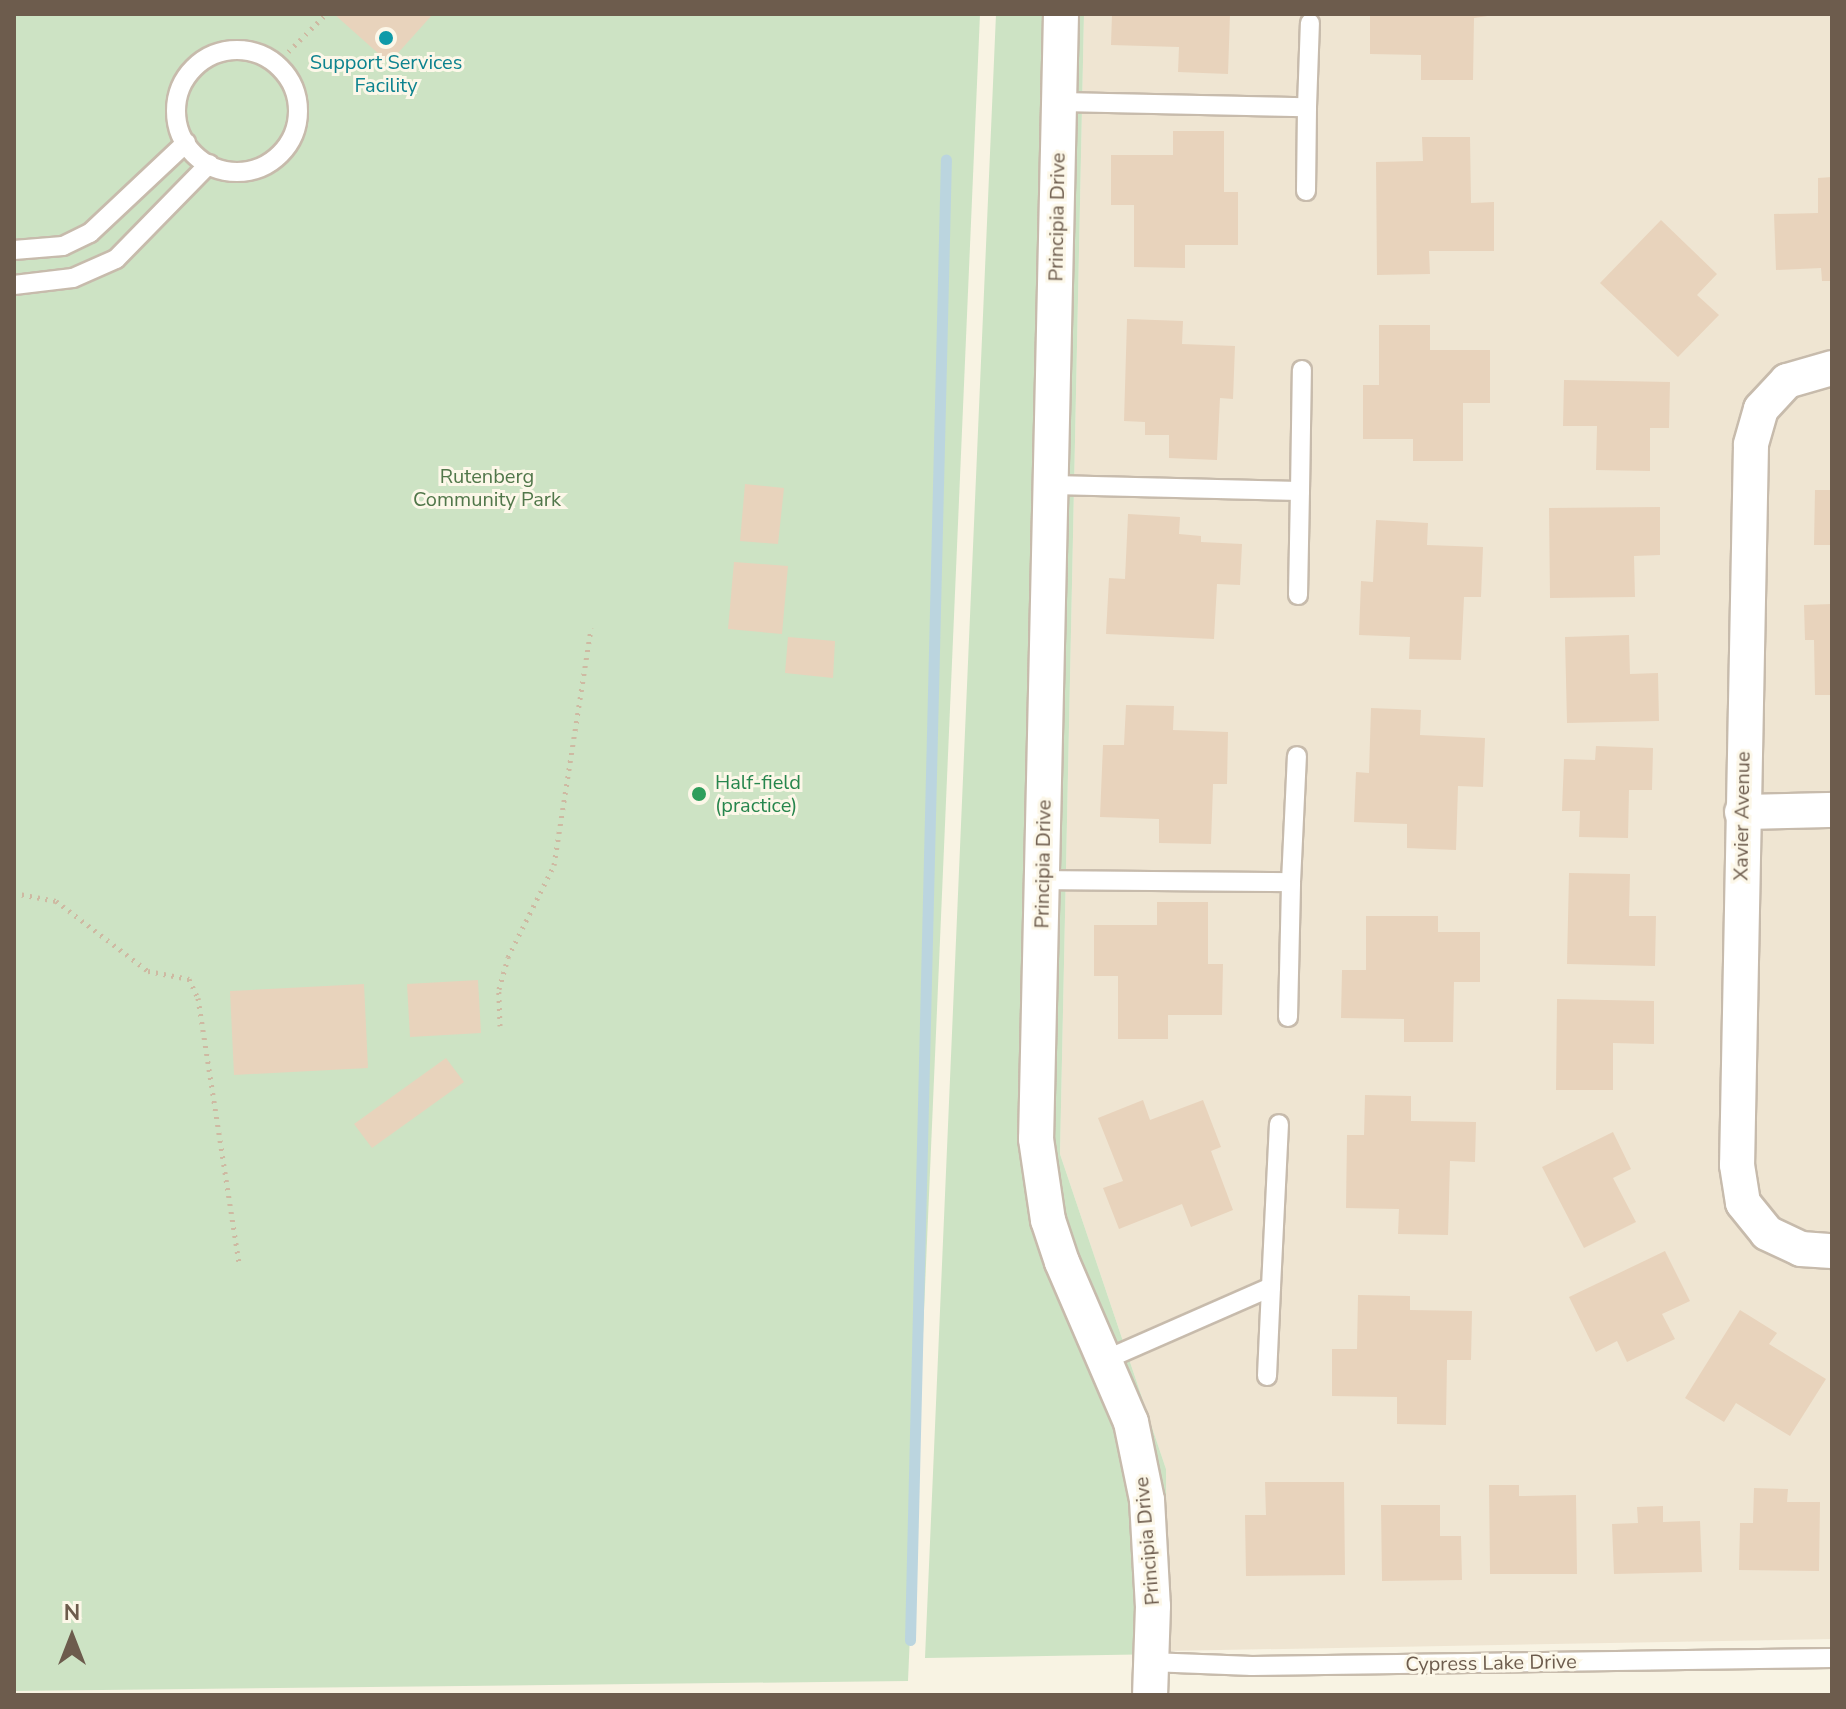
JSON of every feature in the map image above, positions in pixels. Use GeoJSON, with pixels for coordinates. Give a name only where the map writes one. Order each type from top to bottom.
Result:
{"type":"FeatureCollection","features":[{"type":"Feature","properties":{"kind":"street","name":"Principia Drive"},"geometry":{"type":"LineString","coordinates":[[1061,14],[1036,1139],[1040,1179],[1062,1262],[1107,1359],[1131,1422],[1147,1500],[1150,1678]]}},
{"type":"Feature","properties":{"kind":"street","name":"Xavier Avenue"},"geometry":{"type":"LineString","coordinates":[[1832,368],[1787,381],[1761,409],[1751,445],[1737,1165],[1743,1203],[1767,1233],[1801,1249],[1832,1251]]}},
{"type":"Feature","properties":{"kind":"street"},"geometry":{"type":"LineString","coordinates":[[1742,812],[1832,810]]}},
{"type":"Feature","properties":{"kind":"lane"},"geometry":{"type":"LineString","coordinates":[[1306,191],[1310,23]]}},
{"type":"Feature","properties":{"kind":"lane"},"geometry":{"type":"LineString","coordinates":[[238,49],[277,63],[298,100],[291,141],[259,168],[241,172],[209,164],[186,143],[176,116],[177,97],[198,63],[238,49]]}},
{"type":"Feature","properties":{"kind":"lane"},"geometry":{"type":"LineString","coordinates":[[1059,102],[1307,107]]}},
{"type":"Feature","properties":{"kind":"lane"},"geometry":{"type":"LineString","coordinates":[[14,250],[63,246],[90,233],[186,143]]}},
{"type":"Feature","properties":{"kind":"lane"},"geometry":{"type":"LineString","coordinates":[[14,285],[73,278],[116,259],[209,164]]}},
{"type":"Feature","properties":{"kind":"lane"},"geometry":{"type":"LineString","coordinates":[[1298,595],[1302,370]]}},
{"type":"Feature","properties":{"kind":"lane"},"geometry":{"type":"LineString","coordinates":[[1052,485],[1300,491]]}},
{"type":"Feature","properties":{"kind":"lane"},"geometry":{"type":"LineString","coordinates":[[1288,1017],[1297,756]]}},
{"type":"Feature","properties":{"kind":"lane"},"geometry":{"type":"LineString","coordinates":[[1042,880],[1291,882]]}},
{"type":"Feature","properties":{"kind":"lane"},"geometry":{"type":"LineString","coordinates":[[1267,1376],[1279,1124]]}},
{"type":"Feature","properties":{"kind":"lane"},"geometry":{"type":"LineString","coordinates":[[1107,1359],[1271,1287]]}},
{"type":"Feature","properties":{"kind":"lane","name":"Cypress Lake Drive"},"geometry":{"type":"LineString","coordinates":[[1150,1678],[1252,1666],[1832,1658]]}},
{"type":"Feature","properties":{"kind":"path"},"geometry":{"type":"LineString","coordinates":[[277,63],[326,14]]}},
{"type":"Feature","properties":{"kind":"path"},"geometry":{"type":"LineString","coordinates":[[500,1026],[499,989],[508,957],[554,865],[591,628]]}},
{"type":"Feature","properties":{"kind":"path"},"geometry":{"type":"LineString","coordinates":[[14,893],[56,901],[148,971],[189,979],[198,998],[239,1264]]}},
{"type":"Feature","properties":{"kind":"shaded area"},"geometry":{"type":"Polygon","coordinates":[[[1084,14],[1832,14],[1832,1639],[1167,1651],[1166,1469],[1060,1154],[1084,14]]]}},
{"type":"Feature","properties":{"kind":"green space","name":"Rutenberg Community Park"},"geometry":{"type":"Polygon","coordinates":[[[14,14],[980,14],[908,1681],[14,1691],[14,14]]]}},
{"type":"Feature","properties":{"kind":"green space"},"geometry":{"type":"Polygon","coordinates":[[[996,14],[1084,14],[1060,1154],[1166,1469],[1167,1654],[925,1658],[996,14]]]}},
{"type":"Feature","properties":{"kind":"building","name":"Support Services Facility"},"geometry":{"type":"Polygon","coordinates":[[[334,14],[433,14],[389,63],[334,14]]]}},
{"type":"Feature","properties":{"kind":"building"},"geometry":{"type":"Polygon","coordinates":[[[1112,14],[1230,14],[1228,74],[1178,72],[1179,47],[1111,45],[1112,14]]]}},
{"type":"Feature","properties":{"kind":"building"},"geometry":{"type":"Polygon","coordinates":[[[1370,14],[1501,14],[1474,18],[1473,80],[1421,80],[1421,55],[1370,54],[1370,14]]]}},
{"type":"Feature","properties":{"kind":"building"},"geometry":{"type":"Polygon","coordinates":[[[1173,131],[1224,131],[1224,192],[1238,192],[1238,245],[1185,245],[1185,268],[1134,267],[1134,205],[1111,205],[1111,155],[1173,155],[1173,131]]]}},
{"type":"Feature","properties":{"kind":"building"},"geometry":{"type":"Polygon","coordinates":[[[1422,137],[1470,137],[1471,203],[1494,202],[1494,251],[1429,251],[1430,274],[1377,275],[1376,162],[1423,161],[1422,137]]]}},
{"type":"Feature","properties":{"kind":"building"},"geometry":{"type":"Polygon","coordinates":[[[1832,177],[1832,281],[1822,281],[1821,268],[1776,270],[1774,214],[1818,213],[1818,178],[1832,177]]]}},
{"type":"Feature","properties":{"kind":"building"},"geometry":{"type":"Polygon","coordinates":[[[1661,220],[1717,274],[1697,295],[1719,315],[1678,357],[1600,283],[1661,220]]]}},
{"type":"Feature","properties":{"kind":"building"},"geometry":{"type":"Polygon","coordinates":[[[1127,319],[1183,321],[1182,344],[1235,346],[1233,399],[1220,398],[1217,460],[1169,458],[1169,435],[1145,435],[1145,422],[1124,421],[1127,319]]]}},
{"type":"Feature","properties":{"kind":"building"},"geometry":{"type":"Polygon","coordinates":[[[1379,325],[1430,325],[1430,350],[1490,350],[1490,403],[1463,403],[1463,461],[1413,461],[1413,439],[1363,439],[1363,385],[1379,385],[1379,325]]]}},
{"type":"Feature","properties":{"kind":"building"},"geometry":{"type":"Polygon","coordinates":[[[1564,380],[1670,382],[1669,428],[1650,428],[1650,471],[1596,470],[1597,426],[1563,426],[1564,380]]]}},
{"type":"Feature","properties":{"kind":"building"},"geometry":{"type":"Polygon","coordinates":[[[745,484],[784,488],[778,544],[740,541],[745,484]]]}},
{"type":"Feature","properties":{"kind":"building"},"geometry":{"type":"Polygon","coordinates":[[[1815,490],[1832,490],[1832,545],[1814,545],[1815,490]]]}},
{"type":"Feature","properties":{"kind":"building"},"geometry":{"type":"Polygon","coordinates":[[[1660,507],[1660,555],[1634,556],[1635,597],[1550,598],[1549,508],[1660,507]]]}},
{"type":"Feature","properties":{"kind":"building"},"geometry":{"type":"Polygon","coordinates":[[[1128,514],[1180,517],[1179,534],[1201,536],[1201,542],[1242,544],[1240,585],[1217,584],[1214,639],[1106,634],[1109,578],[1125,579],[1128,514]]]}},
{"type":"Feature","properties":{"kind":"building"},"geometry":{"type":"Polygon","coordinates":[[[1376,520],[1428,523],[1427,545],[1483,547],[1481,597],[1464,597],[1461,660],[1409,659],[1410,637],[1359,635],[1361,581],[1373,582],[1376,520]]]}},
{"type":"Feature","properties":{"kind":"building"},"geometry":{"type":"Polygon","coordinates":[[[734,562],[788,566],[782,634],[728,629],[734,562]]]}},
{"type":"Feature","properties":{"kind":"building"},"geometry":{"type":"Polygon","coordinates":[[[1832,604],[1832,695],[1815,695],[1814,640],[1805,640],[1804,605],[1832,604]]]}},
{"type":"Feature","properties":{"kind":"building"},"geometry":{"type":"Polygon","coordinates":[[[1629,635],[1630,674],[1658,673],[1659,721],[1567,723],[1565,637],[1629,635]]]}},
{"type":"Feature","properties":{"kind":"building"},"geometry":{"type":"Polygon","coordinates":[[[788,637],[835,641],[833,678],[785,673],[788,637]]]}},
{"type":"Feature","properties":{"kind":"building"},"geometry":{"type":"Polygon","coordinates":[[[1126,705],[1174,706],[1173,730],[1228,732],[1227,784],[1213,784],[1211,844],[1159,843],[1159,819],[1100,817],[1103,745],[1124,745],[1126,705]]]}},
{"type":"Feature","properties":{"kind":"building"},"geometry":{"type":"Polygon","coordinates":[[[1371,708],[1421,710],[1420,735],[1485,738],[1483,787],[1458,786],[1456,850],[1407,848],[1407,824],[1354,822],[1356,772],[1369,773],[1371,708]]]}},
{"type":"Feature","properties":{"kind":"building"},"geometry":{"type":"Polygon","coordinates":[[[1596,746],[1653,748],[1652,790],[1629,790],[1628,838],[1579,837],[1580,811],[1562,811],[1564,759],[1595,760],[1596,746]]]}},
{"type":"Feature","properties":{"kind":"building"},"geometry":{"type":"Polygon","coordinates":[[[1569,873],[1630,874],[1629,916],[1656,916],[1655,966],[1567,964],[1569,873]]]}},
{"type":"Feature","properties":{"kind":"building"},"geometry":{"type":"Polygon","coordinates":[[[1157,902],[1208,902],[1208,964],[1223,964],[1222,1015],[1168,1015],[1168,1039],[1118,1039],[1118,976],[1094,976],[1094,925],[1157,925],[1157,902]]]}},
{"type":"Feature","properties":{"kind":"building"},"geometry":{"type":"Polygon","coordinates":[[[1366,916],[1438,916],[1438,932],[1480,932],[1480,982],[1454,982],[1453,1042],[1404,1042],[1404,1019],[1341,1018],[1342,970],[1366,970],[1366,916]]]}},
{"type":"Feature","properties":{"kind":"building"},"geometry":{"type":"Polygon","coordinates":[[[478,980],[481,1033],[410,1037],[407,984],[478,980]]]}},
{"type":"Feature","properties":{"kind":"building"},"geometry":{"type":"Polygon","coordinates":[[[364,984],[368,1068],[234,1075],[230,991],[364,984]]]}},
{"type":"Feature","properties":{"kind":"building"},"geometry":{"type":"Polygon","coordinates":[[[1557,999],[1654,1001],[1654,1044],[1613,1043],[1613,1090],[1556,1090],[1557,999]]]}},
{"type":"Feature","properties":{"kind":"building"},"geometry":{"type":"Polygon","coordinates":[[[446,1058],[464,1082],[372,1148],[354,1124],[446,1058]]]}},
{"type":"Feature","properties":{"kind":"building"},"geometry":{"type":"Polygon","coordinates":[[[1365,1095],[1411,1096],[1411,1121],[1476,1122],[1475,1162],[1450,1161],[1448,1235],[1398,1234],[1399,1209],[1346,1208],[1347,1135],[1364,1135],[1365,1095]]]}},
{"type":"Feature","properties":{"kind":"building"},"geometry":{"type":"Polygon","coordinates":[[[1143,1100],[1150,1120],[1203,1100],[1221,1147],[1211,1151],[1233,1210],[1191,1227],[1182,1204],[1119,1229],[1103,1188],[1123,1181],[1098,1118],[1143,1100]]]}},
{"type":"Feature","properties":{"kind":"building"},"geometry":{"type":"Polygon","coordinates":[[[1613,1132],[1631,1169],[1613,1178],[1636,1222],[1584,1248],[1542,1167],[1613,1132]]]}},
{"type":"Feature","properties":{"kind":"building"},"geometry":{"type":"Polygon","coordinates":[[[1665,1251],[1690,1301],[1662,1314],[1675,1339],[1627,1362],[1617,1341],[1596,1352],[1569,1297],[1665,1251]]]}},
{"type":"Feature","properties":{"kind":"building"},"geometry":{"type":"Polygon","coordinates":[[[1358,1295],[1410,1296],[1410,1310],[1472,1311],[1471,1360],[1447,1360],[1446,1425],[1397,1424],[1397,1397],[1332,1396],[1332,1349],[1357,1349],[1358,1295]]]}},
{"type":"Feature","properties":{"kind":"building"},"geometry":{"type":"Polygon","coordinates":[[[1740,1310],[1777,1333],[1769,1344],[1826,1379],[1790,1436],[1736,1403],[1724,1422],[1685,1398],[1740,1310]]]}},
{"type":"Feature","properties":{"kind":"building"},"geometry":{"type":"Polygon","coordinates":[[[1265,1482],[1344,1482],[1345,1575],[1246,1576],[1245,1515],[1266,1515],[1265,1482]]]}},
{"type":"Feature","properties":{"kind":"building"},"geometry":{"type":"Polygon","coordinates":[[[1489,1485],[1519,1485],[1519,1496],[1576,1495],[1577,1574],[1490,1574],[1489,1485]]]}},
{"type":"Feature","properties":{"kind":"building"},"geometry":{"type":"Polygon","coordinates":[[[1754,1488],[1788,1489],[1787,1502],[1820,1502],[1819,1571],[1739,1570],[1740,1523],[1753,1523],[1754,1488]]]}},
{"type":"Feature","properties":{"kind":"building"},"geometry":{"type":"Polygon","coordinates":[[[1381,1505],[1440,1505],[1440,1536],[1461,1536],[1462,1580],[1382,1581],[1381,1505]]]}},
{"type":"Feature","properties":{"kind":"building"},"geometry":{"type":"Polygon","coordinates":[[[1663,1506],[1663,1522],[1700,1521],[1702,1572],[1614,1574],[1612,1524],[1638,1523],[1637,1507],[1663,1506]]]}},
{"type":"Feature","properties":{"kind":"waterway"},"geometry":{"type":"LineString","coordinates":[[910,1640],[946,159]]}},
{"type":"Feature","properties":{"kind":"place","name":"Support Services Facility"},"geometry":{"type":"Point","coordinates":[386,38]}},
{"type":"Feature","properties":{"kind":"place","name":"Half-field (practice)"},"geometry":{"type":"Point","coordinates":[699,794]}}]}
